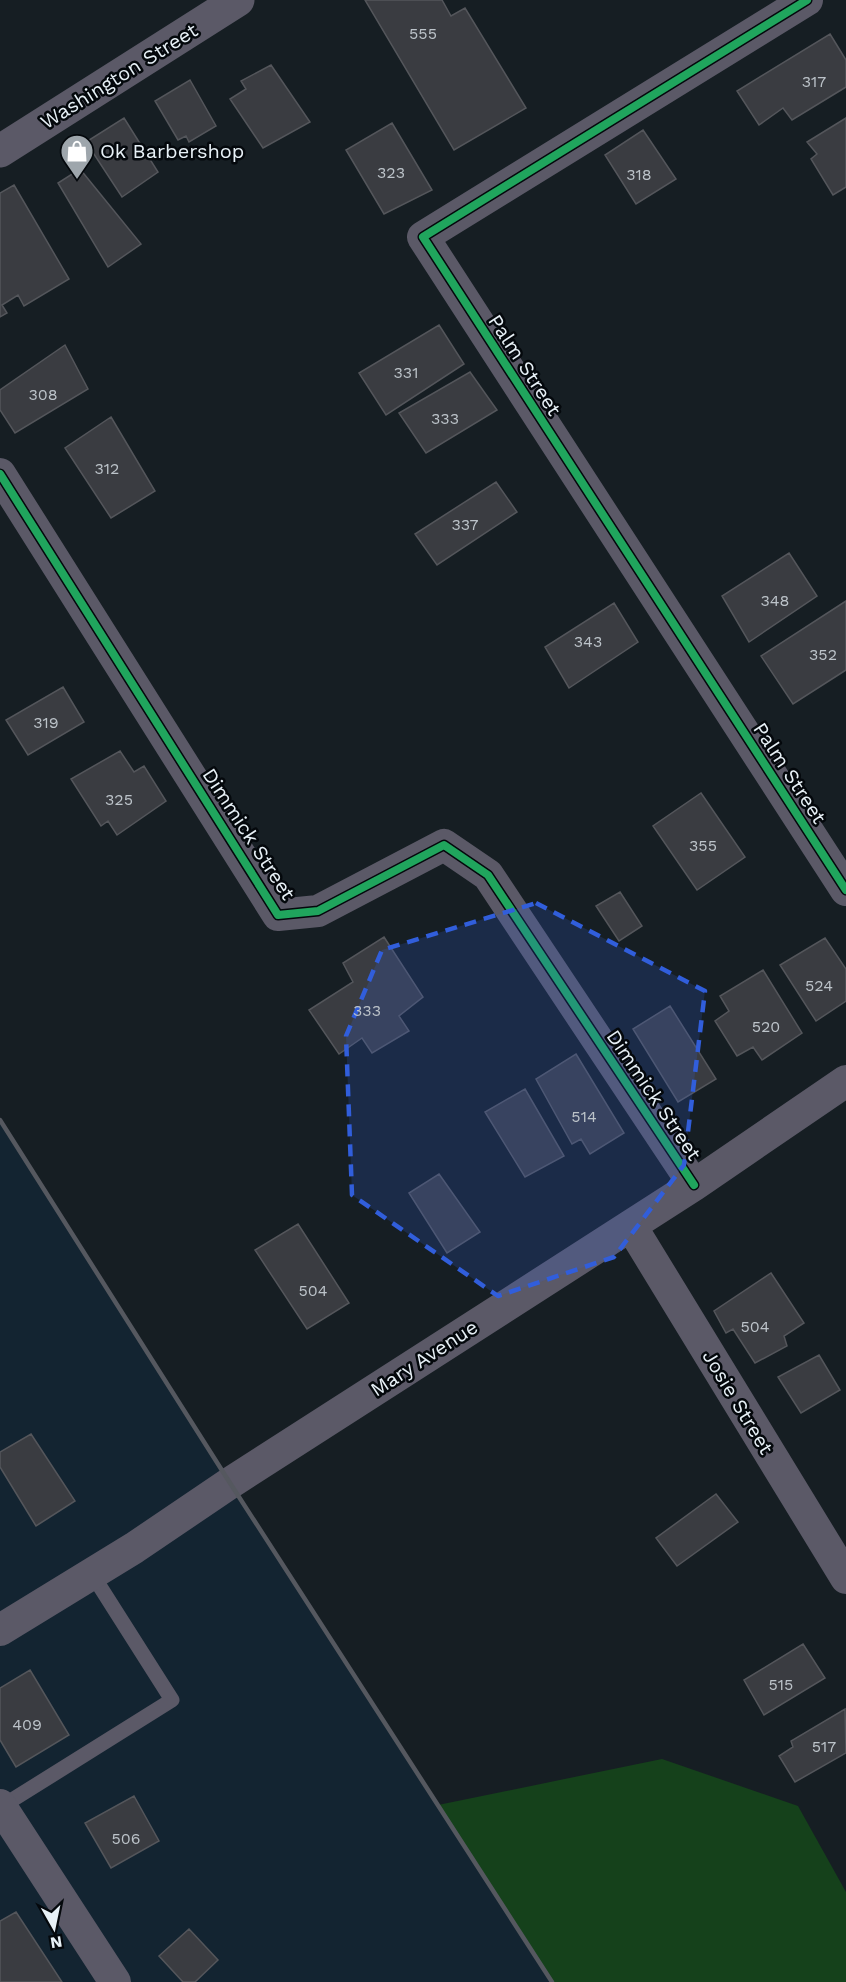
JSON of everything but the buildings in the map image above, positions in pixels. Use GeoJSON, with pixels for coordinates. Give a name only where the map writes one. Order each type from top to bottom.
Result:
{"type":"FeatureCollection","features":[{"type":"Feature","properties":{"kind":"street","name":"Washington Street"},"geometry":{"type":"LineString","coordinates":[[0,151],[238,0]]}},
{"type":"Feature","properties":{"kind":"street","name":"Palm Street"},"geometry":{"type":"LineString","coordinates":[[807,0],[423,237],[846,890]]}},
{"type":"Feature","properties":{"kind":"street","name":"Dimmick Street"},"geometry":{"type":"LineString","coordinates":[[0,474],[278,915],[318,912],[444,845],[488,874],[694,1185]]}},
{"type":"Feature","properties":{"kind":"street","name":"Mary Avenue"},"geometry":{"type":"LineString","coordinates":[[0,1630],[92,1574],[631,1226],[846,1081]]}},
{"type":"Feature","properties":{"kind":"street","name":"Josie Street"},"geometry":{"type":"LineString","coordinates":[[631,1226],[846,1578]]}},
{"type":"Feature","properties":{"kind":"street"},"geometry":{"type":"LineString","coordinates":[[1,1806],[115,1982]]}},
{"type":"Feature","properties":{"kind":"lane"},"geometry":{"type":"LineString","coordinates":[[1,1806],[172,1700],[92,1574]]}},
{"type":"Feature","properties":{"kind":"highlighted area"},"geometry":{"type":"Polygon","coordinates":[[[536,903],[705,991],[684,1165],[614,1257],[498,1296],[352,1195],[346,1036],[382,950],[536,903]]]}},
{"type":"Feature","properties":{"kind":"shaded area"},"geometry":{"type":"Polygon","coordinates":[[[0,1120],[230,1483],[550,1982],[0,1982],[0,1120]]]}},
{"type":"Feature","properties":{"kind":"green space"},"geometry":{"type":"Polygon","coordinates":[[[662,1759],[798,1806],[846,1892],[846,1982],[552,1982],[438,1805],[662,1759]]]}},
{"type":"Feature","properties":{"kind":"railway"},"geometry":{"type":"LineString","coordinates":[[0,1120],[230,1483],[552,1982]]}},
{"type":"Feature","properties":{"kind":"cycle path"},"geometry":{"type":"LineString","coordinates":[[807,0],[423,237],[846,890]]}},
{"type":"Feature","properties":{"kind":"cycle path"},"geometry":{"type":"LineString","coordinates":[[0,474],[278,915],[318,911],[444,845],[488,875],[694,1185]]}},
{"type":"Feature","properties":{"kind":"place","name":"Ok Barbershop"},"geometry":{"type":"Point","coordinates":[77,180]}}]}
